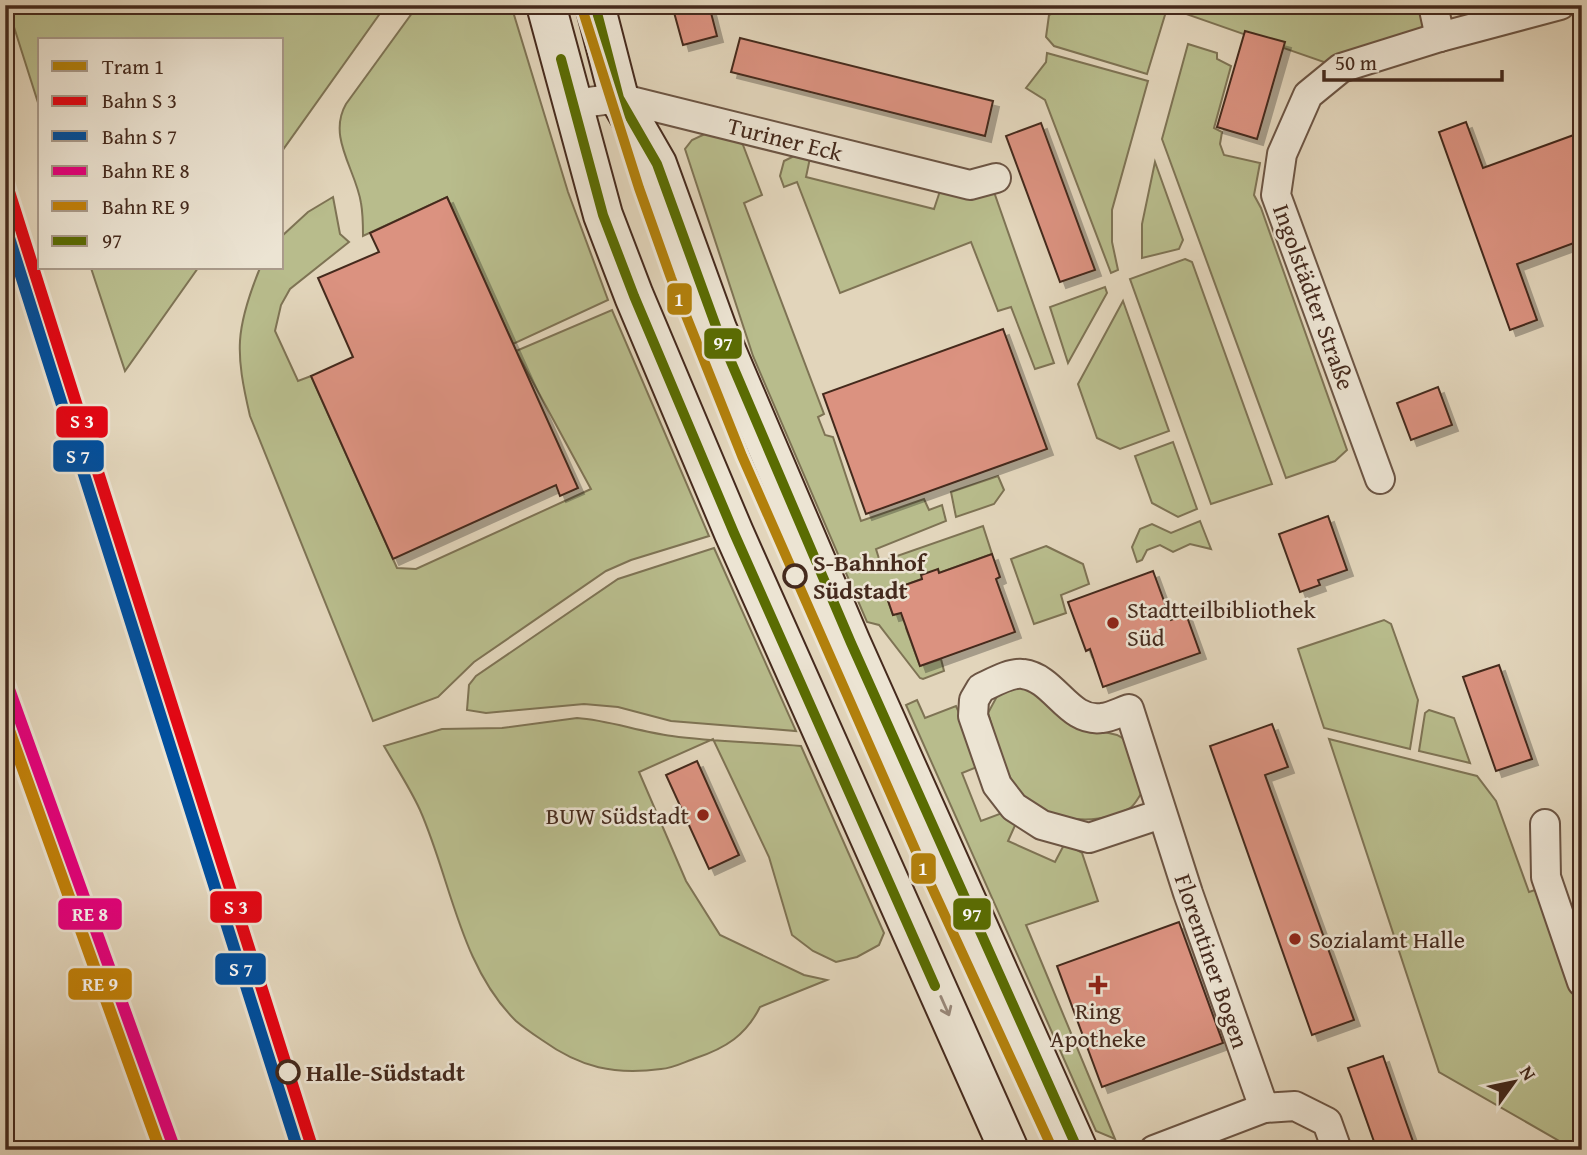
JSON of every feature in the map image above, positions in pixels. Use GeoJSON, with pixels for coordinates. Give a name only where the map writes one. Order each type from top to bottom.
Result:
{"type":"FeatureCollection","features":[{"type":"Feature","properties":{"kind":"street"},"geometry":{"type":"LineString","coordinates":[[546,5],[603,215],[634,296],[734,533],[1009,1150]]}},
{"type":"Feature","properties":{"kind":"street"},"geometry":{"type":"LineString","coordinates":[[595,5],[619,98],[657,164],[718,329],[851,643],[1078,1150]]}},
{"type":"Feature","properties":{"kind":"street"},"geometry":{"type":"LineString","coordinates":[[1433,5],[1440,37]]}},
{"type":"Feature","properties":{"kind":"street","name":"Ingolstädter Straße"},"geometry":{"type":"LineString","coordinates":[[1380,479],[1276,195],[1282,154],[1308,95],[1341,68],[1440,37],[1560,5]]}},
{"type":"Feature","properties":{"kind":"street","name":"Turiner Eck"},"geometry":{"type":"LineString","coordinates":[[574,104],[619,98],[970,186],[996,178]]}},
{"type":"Feature","properties":{"kind":"street","name":"Florentiner Bogen"},"geometry":{"type":"LineString","coordinates":[[1161,814],[1089,838],[1042,825],[1014,807],[997,785],[973,716],[974,700],[981,688],[1020,673],[1036,678],[1058,694],[1069,707],[1087,717],[1102,718],[1129,709],[1161,814],[1264,1108]]}},
{"type":"Feature","properties":{"kind":"street"},"geometry":{"type":"LineString","coordinates":[[1545,824],[1546,877],[1582,982]]}},
{"type":"Feature","properties":{"kind":"street"},"geometry":{"type":"LineString","coordinates":[[1154,1150],[1264,1108],[1296,1106],[1327,1122],[1337,1150]]}},
{"type":"Feature","properties":{"kind":"green space"},"geometry":{"type":"Polygon","coordinates":[[[7,5],[386,5],[284,148],[284,38],[38,38],[38,103],[7,5]]]}},
{"type":"Feature","properties":{"kind":"green space"},"geometry":{"type":"Polygon","coordinates":[[[418,5],[511,5],[568,192],[608,300],[513,344],[447,197],[363,236],[358,191],[341,141],[341,116],[346,104],[418,5]]]}},
{"type":"Feature","properties":{"kind":"green space"},"geometry":{"type":"Polygon","coordinates":[[[1064,5],[1168,5],[1147,74],[1054,46],[1046,37],[1049,15],[1064,5]]]}},
{"type":"Feature","properties":{"kind":"green space"},"geometry":{"type":"Polygon","coordinates":[[[1189,5],[1433,5],[1440,37],[1341,68],[1186,14],[1189,5]]]}},
{"type":"Feature","properties":{"kind":"green space"},"geometry":{"type":"Polygon","coordinates":[[[1188,44],[1217,53],[1217,59],[1231,66],[1214,128],[1222,132],[1220,144],[1224,155],[1260,163],[1254,195],[1261,208],[1347,450],[1335,461],[1286,478],[1162,139],[1188,44]]]}},
{"type":"Feature","properties":{"kind":"green space"},"geometry":{"type":"Polygon","coordinates":[[[1047,53],[1148,81],[1112,210],[1112,242],[1118,270],[1111,273],[1045,100],[1026,88],[1046,62],[1047,53]]]}},
{"type":"Feature","properties":{"kind":"green space"},"geometry":{"type":"Polygon","coordinates":[[[707,133],[736,139],[743,145],[762,195],[744,203],[824,414],[818,417],[825,435],[833,437],[861,521],[924,499],[929,510],[942,505],[946,521],[876,549],[880,562],[983,526],[992,554],[939,573],[938,569],[922,579],[885,592],[893,615],[942,598],[906,628],[920,666],[941,659],[944,671],[920,678],[879,625],[867,622],[753,356],[685,149],[692,140],[707,133]]]}},
{"type":"Feature","properties":{"kind":"green space"},"geometry":{"type":"Polygon","coordinates":[[[796,155],[810,158],[806,177],[934,209],[940,191],[994,192],[1054,363],[1035,369],[1011,307],[998,311],[971,242],[840,293],[797,182],[784,187],[780,176],[784,161],[796,155]]]}},
{"type":"Feature","properties":{"kind":"green space"},"geometry":{"type":"Polygon","coordinates":[[[1155,162],[1183,240],[1179,249],[1142,258],[1142,224],[1155,162]]]}},
{"type":"Feature","properties":{"kind":"green space"},"geometry":{"type":"Polygon","coordinates":[[[333,197],[340,234],[349,242],[290,289],[281,305],[275,331],[298,381],[311,376],[397,568],[416,569],[591,489],[516,351],[612,310],[709,536],[631,560],[606,571],[474,662],[438,697],[373,721],[250,416],[242,374],[242,325],[259,270],[284,270],[284,234],[308,212],[333,197]]]}},
{"type":"Feature","properties":{"kind":"green space"},"geometry":{"type":"Polygon","coordinates":[[[1185,259],[1192,262],[1272,484],[1211,504],[1130,279],[1185,259]]]}},
{"type":"Feature","properties":{"kind":"green space"},"geometry":{"type":"Polygon","coordinates":[[[92,270],[197,270],[125,371],[92,270]]]}},
{"type":"Feature","properties":{"kind":"green space"},"geometry":{"type":"Polygon","coordinates":[[[1105,287],[1107,293],[1068,363],[1050,307],[1105,287]]]}},
{"type":"Feature","properties":{"kind":"green space"},"geometry":{"type":"Polygon","coordinates":[[[1123,301],[1169,431],[1120,449],[1097,438],[1078,384],[1123,301]]]}},
{"type":"Feature","properties":{"kind":"green space"},"geometry":{"type":"Polygon","coordinates":[[[1173,442],[1197,509],[1178,517],[1152,503],[1135,456],[1173,442]]]}},
{"type":"Feature","properties":{"kind":"green space"},"geometry":{"type":"Polygon","coordinates":[[[998,476],[1004,490],[994,504],[956,517],[951,492],[998,476]]]}},
{"type":"Feature","properties":{"kind":"green space"},"geometry":{"type":"Polygon","coordinates":[[[1200,521],[1211,549],[1190,544],[1173,552],[1160,545],[1147,550],[1142,560],[1137,562],[1132,547],[1140,529],[1152,524],[1171,533],[1200,521]]]}},
{"type":"Feature","properties":{"kind":"green space"},"geometry":{"type":"Polygon","coordinates":[[[1046,546],[1083,564],[1089,584],[1061,595],[1066,613],[1034,624],[1011,559],[1046,546]]]}},
{"type":"Feature","properties":{"kind":"green space"},"geometry":{"type":"Polygon","coordinates":[[[714,548],[796,731],[671,721],[618,707],[584,704],[486,713],[467,710],[469,685],[476,676],[618,579],[714,548]]]}},
{"type":"Feature","properties":{"kind":"green space"},"geometry":{"type":"Polygon","coordinates":[[[1384,620],[1391,624],[1418,700],[1410,749],[1324,728],[1298,649],[1384,620]]]}},
{"type":"Feature","properties":{"kind":"green space"},"geometry":{"type":"Polygon","coordinates":[[[1026,680],[1050,695],[1067,723],[1117,735],[1131,743],[1143,791],[1132,807],[1098,819],[1064,817],[1033,804],[1021,793],[1004,764],[988,713],[1002,687],[1026,680]]]}},
{"type":"Feature","properties":{"kind":"green space"},"geometry":{"type":"Polygon","coordinates":[[[917,700],[925,718],[956,706],[982,765],[962,773],[981,821],[1002,813],[1017,821],[1008,841],[1055,862],[1065,843],[1082,853],[1098,901],[1026,925],[1115,1139],[1096,1131],[906,705],[917,700]]]}},
{"type":"Feature","properties":{"kind":"green space"},"geometry":{"type":"Polygon","coordinates":[[[1429,710],[1454,718],[1470,763],[1419,751],[1425,713],[1429,710]]]}},
{"type":"Feature","properties":{"kind":"green space"},"geometry":{"type":"Polygon","coordinates":[[[577,718],[660,734],[711,740],[639,772],[686,881],[720,935],[804,975],[827,980],[760,1007],[742,1033],[726,1045],[675,1066],[644,1071],[613,1070],[584,1063],[556,1050],[516,1021],[497,999],[469,949],[420,810],[384,746],[442,729],[502,728],[577,718]]]}},
{"type":"Feature","properties":{"kind":"green space"},"geometry":{"type":"Polygon","coordinates":[[[1329,739],[1477,776],[1496,801],[1529,892],[1538,889],[1562,961],[1582,1000],[1582,1150],[1575,1150],[1439,1072],[1329,739]]]}},
{"type":"Feature","properties":{"kind":"green space"},"geometry":{"type":"Polygon","coordinates":[[[714,740],[801,746],[884,933],[879,945],[857,957],[836,962],[813,951],[792,935],[769,857],[714,740]]]}},
{"type":"Feature","properties":{"kind":"building"},"geometry":{"type":"Polygon","coordinates":[[[672,5],[709,5],[717,36],[683,45],[672,5]]]}},
{"type":"Feature","properties":{"kind":"building"},"geometry":{"type":"Polygon","coordinates":[[[1245,31],[1285,42],[1257,139],[1217,127],[1245,31]]]}},
{"type":"Feature","properties":{"kind":"building"},"geometry":{"type":"Polygon","coordinates":[[[740,38],[993,101],[985,136],[731,72],[740,38]]]}},
{"type":"Feature","properties":{"kind":"building"},"geometry":{"type":"Polygon","coordinates":[[[1466,122],[1483,168],[1582,132],[1582,240],[1517,264],[1537,320],[1510,330],[1439,132],[1466,122]]]}},
{"type":"Feature","properties":{"kind":"building"},"geometry":{"type":"Polygon","coordinates":[[[1041,123],[1095,270],[1060,282],[1006,136],[1041,123]]]}},
{"type":"Feature","properties":{"kind":"building"},"geometry":{"type":"Polygon","coordinates":[[[447,197],[578,488],[560,496],[556,485],[393,559],[311,376],[353,357],[318,278],[379,252],[370,233],[447,197]]]}},
{"type":"Feature","properties":{"kind":"building"},"geometry":{"type":"Polygon","coordinates":[[[1003,329],[1047,449],[866,514],[823,394],[1003,329]]]}},
{"type":"Feature","properties":{"kind":"building"},"geometry":{"type":"Polygon","coordinates":[[[1438,387],[1452,425],[1411,440],[1397,403],[1438,387]]]}},
{"type":"Feature","properties":{"kind":"building"},"geometry":{"type":"Polygon","coordinates":[[[1328,516],[1347,570],[1318,580],[1320,585],[1300,592],[1279,534],[1328,516]]]}},
{"type":"Feature","properties":{"kind":"building"},"geometry":{"type":"Polygon","coordinates":[[[992,554],[1000,577],[996,579],[1015,632],[920,666],[901,613],[893,615],[885,592],[922,579],[921,575],[938,569],[939,573],[992,554]]]}},
{"type":"Feature","properties":{"kind":"building"},"geometry":{"type":"Polygon","coordinates":[[[1153,571],[1171,620],[1186,614],[1200,653],[1103,687],[1090,649],[1086,651],[1068,602],[1153,571]]]}},
{"type":"Feature","properties":{"kind":"building"},"geometry":{"type":"Polygon","coordinates":[[[1499,665],[1532,759],[1496,771],[1463,677],[1499,665]]]}},
{"type":"Feature","properties":{"kind":"building"},"geometry":{"type":"Polygon","coordinates":[[[1272,724],[1288,767],[1265,775],[1354,1020],[1312,1035],[1210,746],[1272,724]]]}},
{"type":"Feature","properties":{"kind":"building","name":"BUW Südstadt"},"geometry":{"type":"Polygon","coordinates":[[[697,761],[739,855],[709,869],[666,775],[697,761]]]}},
{"type":"Feature","properties":{"kind":"building"},"geometry":{"type":"Polygon","coordinates":[[[1179,922],[1223,1043],[1102,1087],[1057,966],[1179,922]]]}},
{"type":"Feature","properties":{"kind":"building"},"geometry":{"type":"Polygon","coordinates":[[[1383,1056],[1416,1150],[1377,1150],[1348,1068],[1383,1056]]]}},
{"type":"Feature","properties":{"kind":"tram line","name":"1"},"geometry":{"type":"LineString","coordinates":[[581,5],[639,188],[671,278],[742,456],[929,881],[1053,1150]]}},
{"type":"Feature","properties":{"kind":"transit line","name":"97"},"geometry":{"type":"LineString","coordinates":[[595,5],[619,98],[657,164],[717,329],[851,643],[1078,1150]]}},
{"type":"Feature","properties":{"kind":"transit line","name":"97"},"geometry":{"type":"LineString","coordinates":[[561,59],[603,215],[634,296],[734,533],[935,986]]}},
{"type":"Feature","properties":{"kind":"transit line"},"geometry":{"type":"LineString","coordinates":[[5,179],[313,1150]]}},
{"type":"Feature","properties":{"kind":"transit line"},"geometry":{"type":"LineString","coordinates":[[5,225],[298,1150]]}},
{"type":"Feature","properties":{"kind":"transit line"},"geometry":{"type":"LineString","coordinates":[[5,678],[175,1150]]}},
{"type":"Feature","properties":{"kind":"transit line"},"geometry":{"type":"LineString","coordinates":[[5,719],[160,1150]]}},
{"type":"Feature","properties":{"kind":"place","name":"S-Bahnhof Südstadt"},"geometry":{"type":"Point","coordinates":[795,576]}},
{"type":"Feature","properties":{"kind":"place","name":"Stadtteilbibliothek Süd"},"geometry":{"type":"Point","coordinates":[1113,623]}},
{"type":"Feature","properties":{"kind":"place","name":"BUW Südstadt"},"geometry":{"type":"Point","coordinates":[703,815]}},
{"type":"Feature","properties":{"kind":"place","name":"Sozialamt Halle"},"geometry":{"type":"Point","coordinates":[1295,939]}},
{"type":"Feature","properties":{"kind":"place","name":"Ring Apotheke"},"geometry":{"type":"Point","coordinates":[1098,985]}},
{"type":"Feature","properties":{"kind":"place","name":"Halle-Südstadt"},"geometry":{"type":"Point","coordinates":[288,1072]}}]}
